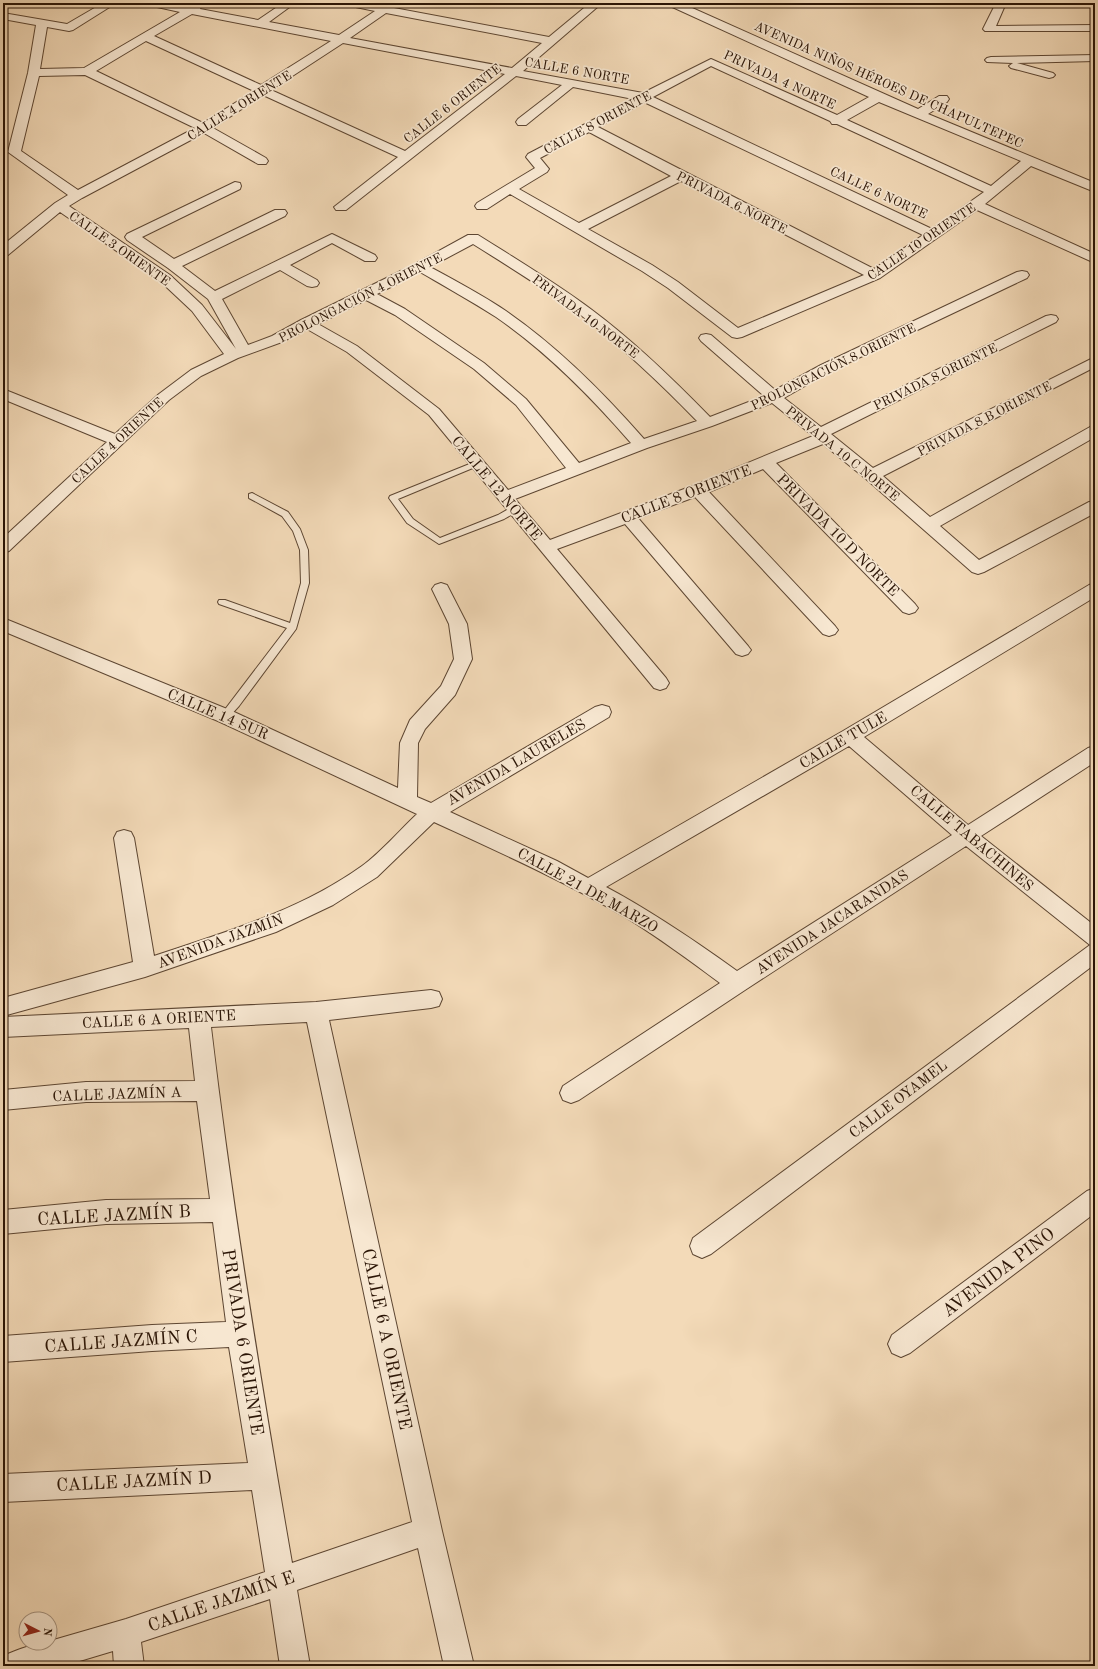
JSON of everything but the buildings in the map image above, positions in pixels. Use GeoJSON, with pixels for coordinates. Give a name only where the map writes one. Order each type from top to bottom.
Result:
{"type":"FeatureCollection","features":[{"type":"Feature","properties":{"kind":"street"},"geometry":{"type":"LineString","coordinates":[[3,16],[69,28],[111,3]]}},
{"type":"Feature","properties":{"kind":"street","name":"CALLE 6 NORTE"},"geometry":{"type":"LineString","coordinates":[[152,3],[643,97],[934,235]]}},
{"type":"Feature","properties":{"kind":"street"},"geometry":{"type":"LineString","coordinates":[[34,73],[87,71],[203,3]]}},
{"type":"Feature","properties":{"kind":"street"},"geometry":{"type":"LineString","coordinates":[[260,24],[290,3]]}},
{"type":"Feature","properties":{"kind":"street"},"geometry":{"type":"LineString","coordinates":[[350,3],[389,6],[550,41]]}},
{"type":"Feature","properties":{"kind":"street","name":"CALLE 6 ORIENTE"},"geometry":{"type":"LineString","coordinates":[[341,207],[513,73],[596,3]]}},
{"type":"Feature","properties":{"kind":"street","name":"AVENIDA NIÑOS HÉROES DE CHAPULTEPEC"},"geometry":{"type":"LineString","coordinates":[[672,3],[878,97],[1095,188]]}},
{"type":"Feature","properties":{"kind":"street"},"geometry":{"type":"LineString","coordinates":[[1001,3],[988,29],[1095,28]]}},
{"type":"Feature","properties":{"kind":"street","name":"CALLE 4 ORIENTE"},"geometry":{"type":"LineString","coordinates":[[77,195],[204,128],[264,90],[389,6]]}},
{"type":"Feature","properties":{"kind":"street","name":"CALLE 3 ORIENTE"},"geometry":{"type":"LineString","coordinates":[[42,23],[34,73],[14,152],[77,195],[60,206],[165,278],[197,308],[238,352]]}},
{"type":"Feature","properties":{"kind":"street"},"geometry":{"type":"LineString","coordinates":[[146,37],[406,156]]}},
{"type":"Feature","properties":{"kind":"street"},"geometry":{"type":"LineString","coordinates":[[1049,75],[991,60],[1095,58]]}},
{"type":"Feature","properties":{"kind":"street","name":"PRIVADA 4 NORTE"},"geometry":{"type":"LineString","coordinates":[[711,62],[836,121],[878,97]]}},
{"type":"Feature","properties":{"kind":"street","name":"CALLE 8 ORIENTE"},"geometry":{"type":"LineString","coordinates":[[482,206],[543,169],[532,157],[711,62]]}},
{"type":"Feature","properties":{"kind":"street"},"geometry":{"type":"LineString","coordinates":[[87,71],[204,128],[262,161]]}},
{"type":"Feature","properties":{"kind":"street"},"geometry":{"type":"LineString","coordinates":[[522,122],[570,84]]}},
{"type":"Feature","properties":{"kind":"street"},"geometry":{"type":"LineString","coordinates":[[919,114],[943,98]]}},
{"type":"Feature","properties":{"kind":"street"},"geometry":{"type":"LineString","coordinates":[[836,121],[992,191]]}},
{"type":"Feature","properties":{"kind":"street","name":"PRIVADA 6 NORTE"},"geometry":{"type":"LineString","coordinates":[[589,127],[681,176],[875,275]]}},
{"type":"Feature","properties":{"kind":"street","name":"CALLE 10 ORIENTE"},"geometry":{"type":"LineString","coordinates":[[577,229],[647,268],[673,285],[737,334],[875,275],[976,205],[1029,161]]}},
{"type":"Feature","properties":{"kind":"street"},"geometry":{"type":"LineString","coordinates":[[510,190],[577,229],[681,176]]}},
{"type":"Feature","properties":{"kind":"street"},"geometry":{"type":"LineString","coordinates":[[235,186],[132,237],[173,265],[214,297],[238,352]]}},
{"type":"Feature","properties":{"kind":"street"},"geometry":{"type":"LineString","coordinates":[[976,205],[1095,259]]}},
{"type":"Feature","properties":{"kind":"street"},"geometry":{"type":"LineString","coordinates":[[3,252],[60,206]]}},
{"type":"Feature","properties":{"kind":"street"},"geometry":{"type":"LineString","coordinates":[[173,265],[280,213]]}},
{"type":"Feature","properties":{"kind":"street"},"geometry":{"type":"LineString","coordinates":[[214,297],[332,238],[370,258]]}},
{"type":"Feature","properties":{"kind":"street","name":"PROLONGACIÓN 4 ORIENTE"},"geometry":{"type":"LineString","coordinates":[[238,352],[277,339],[306,323],[420,267],[473,238]]}},
{"type":"Feature","properties":{"kind":"street","name":"PRIVADA 10 NORTE"},"geometry":{"type":"LineString","coordinates":[[473,238],[533,275],[601,324],[658,372],[707,423]]}},
{"type":"Feature","properties":{"kind":"street"},"geometry":{"type":"LineString","coordinates":[[280,265],[312,283]]}},
{"type":"Feature","properties":{"kind":"street"},"geometry":{"type":"LineString","coordinates":[[420,267],[479,300],[514,324],[559,360],[611,410],[641,445]]}},
{"type":"Feature","properties":{"kind":"street","name":"PROLONGACIÓN 8 ORIENTE"},"geometry":{"type":"LineString","coordinates":[[510,503],[576,469],[707,423],[774,397],[826,368],[1022,275]]}},
{"type":"Feature","properties":{"kind":"street"},"geometry":{"type":"LineString","coordinates":[[366,294],[400,312],[479,366],[521,402],[576,469]]}},
{"type":"Feature","properties":{"kind":"street","name":"PRIVADA 8 ORIENTE"},"geometry":{"type":"LineString","coordinates":[[822,435],[1051,320]]}},
{"type":"Feature","properties":{"kind":"street","name":"CALLE 12 NORTE"},"geometry":{"type":"LineString","coordinates":[[306,323],[352,349],[434,412],[660,683]]}},
{"type":"Feature","properties":{"kind":"street","name":"PRIVADA 10 C NORTE"},"geometry":{"type":"LineString","coordinates":[[706,338],[774,397],[872,475],[930,524],[978,568],[1095,506]]}},
{"type":"Feature","properties":{"kind":"street","name":"CALLE 4 ORIENTE"},"geometry":{"type":"LineString","coordinates":[[3,547],[164,397],[196,373],[238,352]]}},
{"type":"Feature","properties":{"kind":"street","name":"PRIVADA 8 B ORIENTE"},"geometry":{"type":"LineString","coordinates":[[872,475],[1095,360]]}},
{"type":"Feature","properties":{"kind":"street"},"geometry":{"type":"LineString","coordinates":[[3,394],[117,440]]}},
{"type":"Feature","properties":{"kind":"street"},"geometry":{"type":"LineString","coordinates":[[930,524],[1095,430]]}},
{"type":"Feature","properties":{"kind":"street","name":"CALLE 8 ORIENTE"},"geometry":{"type":"LineString","coordinates":[[546,547],[698,490],[766,462],[822,435]]}},
{"type":"Feature","properties":{"kind":"street","name":"PRIVADA 10 D NORTE"},"geometry":{"type":"LineString","coordinates":[[766,462],[909,608]]}},
{"type":"Feature","properties":{"kind":"street"},"geometry":{"type":"LineString","coordinates":[[698,490],[829,630]]}},
{"type":"Feature","properties":{"kind":"street"},"geometry":{"type":"LineString","coordinates":[[628,517],[742,650]]}},
{"type":"Feature","properties":{"kind":"street"},"geometry":{"type":"LineString","coordinates":[[407,800],[409,743],[417,725],[448,690],[463,659],[458,624],[441,589]]}},
{"type":"Feature","properties":{"kind":"street","name":"CALLE TULE"},"geometry":{"type":"LineString","coordinates":[[588,888],[850,736],[1095,590]]}},
{"type":"Feature","properties":{"kind":"street","name":"CALLE 14 SUR"},"geometry":{"type":"LineString","coordinates":[[3,624],[225,716],[407,800],[430,813]]}},
{"type":"Feature","properties":{"kind":"street","name":"AVENIDA LAURELES"},"geometry":{"type":"LineString","coordinates":[[430,813],[602,712]]}},
{"type":"Feature","properties":{"kind":"street","name":"CALLE TABACHINES"},"geometry":{"type":"LineString","coordinates":[[850,736],[966,835],[1095,938]]}},
{"type":"Feature","properties":{"kind":"street","name":"AVENIDA JACARANDAS"},"geometry":{"type":"LineString","coordinates":[[571,1093],[737,983],[1095,753]]}},
{"type":"Feature","properties":{"kind":"street","name":"CALLE 21 DE MARZO"},"geometry":{"type":"LineString","coordinates":[[430,813],[490,838],[550,867],[632,911],[672,936],[737,983]]}},
{"type":"Feature","properties":{"kind":"street","name":"AVENIDA JAZMÍN"},"geometry":{"type":"LineString","coordinates":[[3,1007],[145,968],[269,926],[326,899],[370,871],[430,813]]}},
{"type":"Feature","properties":{"kind":"street"},"geometry":{"type":"LineString","coordinates":[[124,838],[145,968]]}},
{"type":"Feature","properties":{"kind":"street","name":"CALLE OYAMEL"},"geometry":{"type":"LineString","coordinates":[[702,1246],[1095,952]]}},
{"type":"Feature","properties":{"kind":"street","name":"CALLE 6 A ORIENTE"},"geometry":{"type":"LineString","coordinates":[[3,1027],[316,1012],[431,999]]}},
{"type":"Feature","properties":{"kind":"street","name":"CALLE 6 A ORIENTE"},"geometry":{"type":"LineString","coordinates":[[316,1012],[428,1531],[459,1666]]}},
{"type":"Feature","properties":{"kind":"street","name":"PRIVADA 6 ORIENTE"},"geometry":{"type":"LineString","coordinates":[[199,1017],[207,1091],[240,1334],[282,1580],[295,1666]]}},
{"type":"Feature","properties":{"kind":"street","name":"CALLE JAZMÍN A"},"geometry":{"type":"LineString","coordinates":[[3,1100],[86,1092],[207,1091]]}},
{"type":"Feature","properties":{"kind":"street","name":"AVENIDA PINO"},"geometry":{"type":"LineString","coordinates":[[902,1344],[1095,1199]]}},
{"type":"Feature","properties":{"kind":"street","name":"CALLE JAZMÍN B"},"geometry":{"type":"LineString","coordinates":[[3,1222],[106,1212],[224,1210]]}},
{"type":"Feature","properties":{"kind":"street","name":"CALLE JAZMÍN C"},"geometry":{"type":"LineString","coordinates":[[3,1349],[152,1338],[240,1334]]}},
{"type":"Feature","properties":{"kind":"street","name":"CALLE JAZMÍN D"},"geometry":{"type":"LineString","coordinates":[[3,1488],[264,1476]]}},
{"type":"Feature","properties":{"kind":"street","name":"CALLE JAZMÍN E"},"geometry":{"type":"LineString","coordinates":[[13,1666],[126,1633],[428,1531]]}},
{"type":"Feature","properties":{"kind":"street"},"geometry":{"type":"LineString","coordinates":[[126,1633],[129,1666]]}},
{"type":"Feature","properties":{"kind":"lane"},"geometry":{"type":"LineString","coordinates":[[477,463],[393,498],[410,521],[439,541],[500,517],[510,503]]}},
{"type":"Feature","properties":{"kind":"lane"},"geometry":{"type":"LineString","coordinates":[[225,716],[293,627],[305,583],[304,550],[297,531],[285,514],[252,496]]}},
{"type":"Feature","properties":{"kind":"lane"},"geometry":{"type":"LineString","coordinates":[[222,602],[293,627]]}}]}
